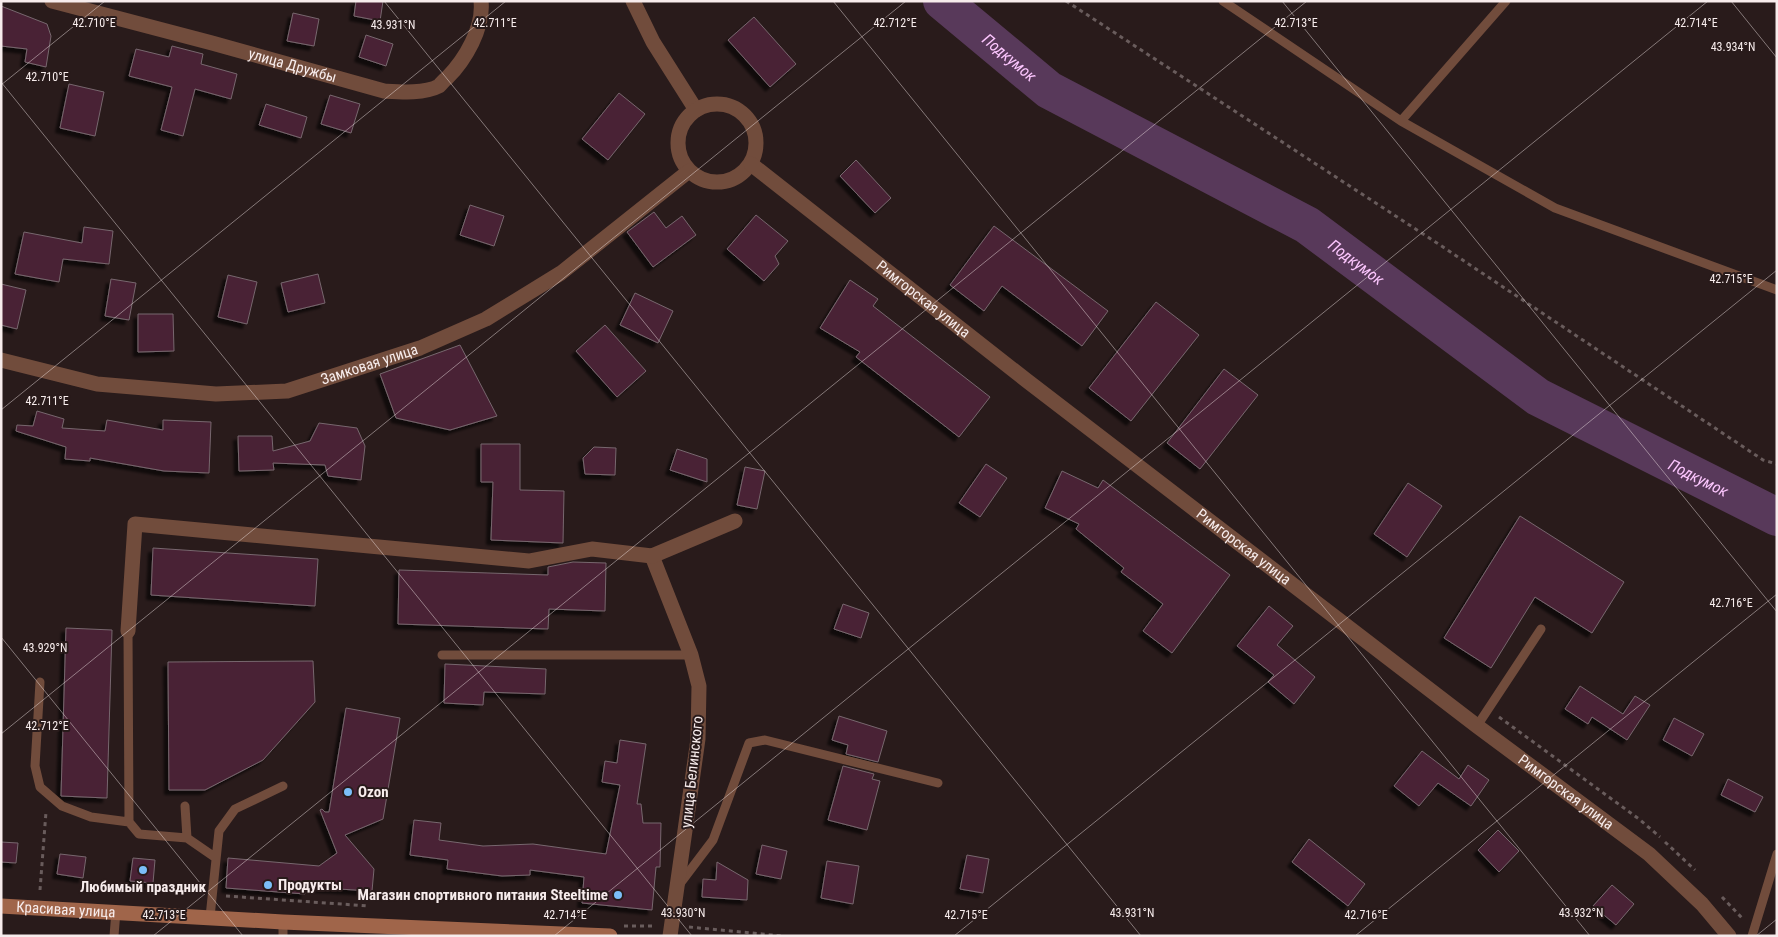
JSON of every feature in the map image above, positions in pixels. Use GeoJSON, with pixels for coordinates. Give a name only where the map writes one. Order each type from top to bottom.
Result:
{"type":"FeatureCollection","features":[{"type":"Feature","properties":{"kind":"main road","name":"Красивая улица"},"geometry":{"type":"LineString","coordinates":[[1,906],[210,917],[283,929],[610,936]]}},
{"type":"Feature","properties":{"kind":"street","name":"улица Дружбы"},"geometry":{"type":"LineString","coordinates":[[52,1],[384,91],[414,93],[439,86],[460,64],[474,38],[482,7],[481,1]]}},
{"type":"Feature","properties":{"kind":"street"},"geometry":{"type":"LineString","coordinates":[[633,1],[653,42],[696,110]]}},
{"type":"Feature","properties":{"kind":"street"},"geometry":{"type":"LineString","coordinates":[[722,104],[734,108],[745,115],[753,126],[757,139],[756,152],[752,164],[744,173],[733,180],[722,183],[704,180],[688,171],[682,161],[678,150],[678,138],[681,127],[696,110],[708,105],[722,104]]}},
{"type":"Feature","properties":{"kind":"street","name":"Римгорская улица"},"geometry":{"type":"LineString","coordinates":[[752,164],[1026,380],[1477,726],[1649,854],[1702,904],[1729,936]]}},
{"type":"Feature","properties":{"kind":"street","name":"Замковая улица"},"geometry":{"type":"LineString","coordinates":[[1,360],[97,384],[216,394],[287,391],[420,348],[486,319],[561,273],[688,171]]}},
{"type":"Feature","properties":{"kind":"street"},"geometry":{"type":"LineString","coordinates":[[128,631],[135,524],[529,561],[592,549],[652,556],[735,521]]}},
{"type":"Feature","properties":{"kind":"street","name":"улица Белинского"},"geometry":{"type":"LineString","coordinates":[[652,556],[691,655],[699,686],[698,739],[670,936]]}},
{"type":"Feature","properties":{"kind":"lane"},"geometry":{"type":"LineString","coordinates":[[1223,1],[1401,121],[1555,208],[1777,290]]}},
{"type":"Feature","properties":{"kind":"lane"},"geometry":{"type":"LineString","coordinates":[[1401,121],[1506,1]]}},
{"type":"Feature","properties":{"kind":"lane"},"geometry":{"type":"LineString","coordinates":[[1477,726],[1541,629]]}},
{"type":"Feature","properties":{"kind":"lane"},"geometry":{"type":"LineString","coordinates":[[128,631],[129,822],[139,834],[187,838],[216,858]]}},
{"type":"Feature","properties":{"kind":"lane"},"geometry":{"type":"LineString","coordinates":[[442,655],[691,655]]}},
{"type":"Feature","properties":{"kind":"lane"},"geometry":{"type":"LineString","coordinates":[[40,682],[35,766],[40,787],[62,806],[91,817],[129,822]]}},
{"type":"Feature","properties":{"kind":"lane"},"geometry":{"type":"LineString","coordinates":[[676,889],[713,840],[749,743],[765,740],[938,783]]}},
{"type":"Feature","properties":{"kind":"lane"},"geometry":{"type":"LineString","coordinates":[[210,917],[219,831],[235,809],[283,786]]}},
{"type":"Feature","properties":{"kind":"lane"},"geometry":{"type":"LineString","coordinates":[[186,806],[187,838]]}},
{"type":"Feature","properties":{"kind":"lane"},"geometry":{"type":"LineString","coordinates":[[1752,936],[1777,854]]}},
{"type":"Feature","properties":{"kind":"lane"},"geometry":{"type":"LineString","coordinates":[[114,936],[116,911]]}},
{"type":"Feature","properties":{"kind":"path"},"geometry":{"type":"LineString","coordinates":[[1066,1],[1763,460],[1777,464]]}},
{"type":"Feature","properties":{"kind":"path"},"geometry":{"type":"LineString","coordinates":[[40,890],[48,794]]}},
{"type":"Feature","properties":{"kind":"building"},"geometry":{"type":"Polygon","coordinates":[[[356,1],[383,1],[380,21],[354,16],[356,1]]]}},
{"type":"Feature","properties":{"kind":"building"},"geometry":{"type":"Polygon","coordinates":[[[1,6],[47,24],[51,36],[46,67],[25,62],[27,49],[1,46],[1,6]]]}},
{"type":"Feature","properties":{"kind":"building"},"geometry":{"type":"Polygon","coordinates":[[[293,13],[319,19],[314,46],[287,41],[293,13]]]}},
{"type":"Feature","properties":{"kind":"building"},"geometry":{"type":"Polygon","coordinates":[[[754,17],[796,64],[770,87],[728,40],[754,17]]]}},
{"type":"Feature","properties":{"kind":"building"},"geometry":{"type":"Polygon","coordinates":[[[366,35],[393,44],[386,66],[359,57],[366,35]]]}},
{"type":"Feature","properties":{"kind":"building"},"geometry":{"type":"Polygon","coordinates":[[[172,46],[203,54],[201,64],[237,74],[231,99],[195,89],[183,136],[161,130],[172,87],[129,76],[136,49],[169,57],[172,46]]]}},
{"type":"Feature","properties":{"kind":"building"},"geometry":{"type":"Polygon","coordinates":[[[69,84],[104,92],[95,136],[60,128],[69,84]]]}},
{"type":"Feature","properties":{"kind":"building"},"geometry":{"type":"Polygon","coordinates":[[[619,93],[645,114],[608,160],[582,139],[619,93]]]}},
{"type":"Feature","properties":{"kind":"building"},"geometry":{"type":"Polygon","coordinates":[[[330,95],[360,104],[351,133],[321,124],[330,95]]]}},
{"type":"Feature","properties":{"kind":"building"},"geometry":{"type":"Polygon","coordinates":[[[266,104],[307,117],[301,138],[259,125],[266,104]]]}},
{"type":"Feature","properties":{"kind":"building"},"geometry":{"type":"Polygon","coordinates":[[[856,160],[891,198],[875,213],[840,176],[856,160]]]}},
{"type":"Feature","properties":{"kind":"building"},"geometry":{"type":"Polygon","coordinates":[[[470,205],[504,216],[494,246],[460,235],[470,205]]]}},
{"type":"Feature","properties":{"kind":"building"},"geometry":{"type":"Polygon","coordinates":[[[654,212],[666,228],[682,216],[696,235],[653,267],[627,232],[654,212]]]}},
{"type":"Feature","properties":{"kind":"building"},"geometry":{"type":"Polygon","coordinates":[[[756,215],[788,241],[775,256],[779,264],[764,281],[727,249],[756,215]]]}},
{"type":"Feature","properties":{"kind":"building"},"geometry":{"type":"Polygon","coordinates":[[[994,226],[1108,311],[1082,346],[1002,286],[984,311],[950,285],[994,226]]]}},
{"type":"Feature","properties":{"kind":"building"},"geometry":{"type":"Polygon","coordinates":[[[84,227],[113,231],[109,264],[63,259],[59,282],[15,274],[24,232],[82,243],[84,227]]]}},
{"type":"Feature","properties":{"kind":"building"},"geometry":{"type":"Polygon","coordinates":[[[318,274],[325,303],[288,312],[281,283],[318,274]]]}},
{"type":"Feature","properties":{"kind":"building"},"geometry":{"type":"Polygon","coordinates":[[[228,275],[257,282],[247,324],[218,317],[228,275]]]}},
{"type":"Feature","properties":{"kind":"building"},"geometry":{"type":"Polygon","coordinates":[[[111,279],[136,283],[129,320],[105,316],[111,279]]]}},
{"type":"Feature","properties":{"kind":"building"},"geometry":{"type":"Polygon","coordinates":[[[850,280],[878,299],[873,306],[990,397],[959,437],[856,357],[860,352],[820,328],[850,280]]]}},
{"type":"Feature","properties":{"kind":"building"},"geometry":{"type":"Polygon","coordinates":[[[1,284],[26,290],[17,329],[1,325],[1,284]]]}},
{"type":"Feature","properties":{"kind":"building"},"geometry":{"type":"Polygon","coordinates":[[[635,293],[673,311],[658,343],[620,325],[635,293]]]}},
{"type":"Feature","properties":{"kind":"building"},"geometry":{"type":"Polygon","coordinates":[[[1156,302],[1199,335],[1131,421],[1089,388],[1156,302]]]}},
{"type":"Feature","properties":{"kind":"building"},"geometry":{"type":"Polygon","coordinates":[[[138,314],[173,314],[174,351],[138,352],[138,314]]]}},
{"type":"Feature","properties":{"kind":"building"},"geometry":{"type":"Polygon","coordinates":[[[605,325],[646,371],[617,397],[576,351],[605,325]]]}},
{"type":"Feature","properties":{"kind":"building"},"geometry":{"type":"Polygon","coordinates":[[[460,345],[497,416],[450,430],[396,418],[380,374],[460,345]]]}},
{"type":"Feature","properties":{"kind":"building"},"geometry":{"type":"Polygon","coordinates":[[[1224,369],[1258,395],[1200,469],[1167,443],[1224,369]]]}},
{"type":"Feature","properties":{"kind":"building"},"geometry":{"type":"Polygon","coordinates":[[[37,411],[64,419],[62,428],[105,431],[107,420],[163,430],[163,420],[211,422],[209,473],[164,471],[90,458],[90,461],[65,459],[66,447],[16,431],[17,425],[33,426],[37,411]]]}},
{"type":"Feature","properties":{"kind":"building"},"geometry":{"type":"Polygon","coordinates":[[[319,423],[357,428],[365,446],[361,480],[328,476],[325,465],[273,463],[274,470],[239,471],[238,436],[272,436],[273,451],[310,441],[319,423]]]}},
{"type":"Feature","properties":{"kind":"building"},"geometry":{"type":"Polygon","coordinates":[[[481,444],[520,444],[520,490],[564,491],[563,543],[491,540],[493,482],[481,482],[481,444]]]}},
{"type":"Feature","properties":{"kind":"building"},"geometry":{"type":"Polygon","coordinates":[[[594,447],[616,448],[615,475],[585,474],[583,458],[594,447]]]}},
{"type":"Feature","properties":{"kind":"building"},"geometry":{"type":"Polygon","coordinates":[[[677,449],[707,459],[707,482],[670,470],[677,449]]]}},
{"type":"Feature","properties":{"kind":"building"},"geometry":{"type":"Polygon","coordinates":[[[986,464],[1007,478],[980,517],[959,503],[986,464]]]}},
{"type":"Feature","properties":{"kind":"building"},"geometry":{"type":"Polygon","coordinates":[[[745,467],[765,471],[757,509],[737,505],[745,467]]]}},
{"type":"Feature","properties":{"kind":"building"},"geometry":{"type":"Polygon","coordinates":[[[1062,471],[1098,488],[1103,480],[1230,575],[1172,653],[1143,631],[1163,604],[1121,572],[1124,568],[1076,529],[1079,524],[1045,508],[1062,471]]]}},
{"type":"Feature","properties":{"kind":"building"},"geometry":{"type":"Polygon","coordinates":[[[1408,483],[1442,506],[1407,557],[1374,534],[1408,483]]]}},
{"type":"Feature","properties":{"kind":"building"},"geometry":{"type":"Polygon","coordinates":[[[1520,516],[1624,582],[1592,633],[1535,597],[1491,668],[1444,638],[1520,516]]]}},
{"type":"Feature","properties":{"kind":"building"},"geometry":{"type":"Polygon","coordinates":[[[153,548],[318,559],[315,606],[151,595],[153,548]]]}},
{"type":"Feature","properties":{"kind":"building"},"geometry":{"type":"Polygon","coordinates":[[[573,562],[606,563],[605,611],[549,609],[548,629],[398,624],[399,570],[548,575],[548,567],[573,562]]]}},
{"type":"Feature","properties":{"kind":"building"},"geometry":{"type":"Polygon","coordinates":[[[843,604],[869,613],[861,638],[834,629],[843,604]]]}},
{"type":"Feature","properties":{"kind":"building"},"geometry":{"type":"Polygon","coordinates":[[[1269,606],[1293,626],[1277,645],[1315,677],[1294,704],[1268,682],[1274,675],[1237,646],[1269,606]]]}},
{"type":"Feature","properties":{"kind":"building"},"geometry":{"type":"Polygon","coordinates":[[[66,628],[112,630],[107,798],[61,796],[66,628]]]}},
{"type":"Feature","properties":{"kind":"building"},"geometry":{"type":"Polygon","coordinates":[[[313,661],[315,702],[263,760],[205,790],[169,790],[168,662],[313,661]]]}},
{"type":"Feature","properties":{"kind":"building"},"geometry":{"type":"Polygon","coordinates":[[[445,664],[546,669],[545,694],[484,692],[483,705],[444,703],[445,664]]]}},
{"type":"Feature","properties":{"kind":"building"},"geometry":{"type":"Polygon","coordinates":[[[1580,686],[1623,714],[1635,696],[1650,705],[1627,740],[1592,717],[1588,724],[1565,709],[1580,686]]]}},
{"type":"Feature","properties":{"kind":"building"},"geometry":{"type":"Polygon","coordinates":[[[346,708],[400,718],[383,819],[345,835],[374,869],[372,891],[305,887],[305,894],[226,888],[228,858],[319,866],[337,853],[320,810],[329,812],[346,708]]]}},
{"type":"Feature","properties":{"kind":"building"},"geometry":{"type":"Polygon","coordinates":[[[839,716],[887,731],[878,762],[846,754],[848,745],[832,740],[839,716]]]}},
{"type":"Feature","properties":{"kind":"building"},"geometry":{"type":"Polygon","coordinates":[[[1674,718],[1704,734],[1692,756],[1663,740],[1674,718]]]}},
{"type":"Feature","properties":{"kind":"building"},"geometry":{"type":"Polygon","coordinates":[[[620,740],[646,744],[637,804],[641,804],[643,823],[661,823],[660,867],[656,867],[652,910],[582,903],[584,877],[530,870],[530,875],[502,876],[447,869],[448,860],[410,855],[414,820],[441,823],[439,840],[483,846],[533,844],[606,854],[620,785],[602,782],[605,761],[617,763],[620,740]]]}},
{"type":"Feature","properties":{"kind":"building"},"geometry":{"type":"Polygon","coordinates":[[[1422,751],[1459,779],[1468,765],[1489,780],[1471,806],[1438,783],[1419,806],[1394,786],[1422,751]]]}},
{"type":"Feature","properties":{"kind":"building"},"geometry":{"type":"Polygon","coordinates":[[[843,766],[874,774],[872,779],[880,781],[867,830],[828,820],[843,766]]]}},
{"type":"Feature","properties":{"kind":"building"},"geometry":{"type":"Polygon","coordinates":[[[1728,779],[1763,797],[1755,812],[1721,795],[1728,779]]]}},
{"type":"Feature","properties":{"kind":"building"},"geometry":{"type":"Polygon","coordinates":[[[1498,830],[1519,851],[1499,872],[1478,850],[1498,830]]]}},
{"type":"Feature","properties":{"kind":"building"},"geometry":{"type":"Polygon","coordinates":[[[1309,839],[1365,884],[1348,906],[1292,862],[1309,839]]]}},
{"type":"Feature","properties":{"kind":"building"},"geometry":{"type":"Polygon","coordinates":[[[1,842],[18,843],[16,863],[1,862],[1,842]]]}},
{"type":"Feature","properties":{"kind":"building"},"geometry":{"type":"Polygon","coordinates":[[[762,845],[787,851],[781,879],[756,874],[762,845]]]}},
{"type":"Feature","properties":{"kind":"building"},"geometry":{"type":"Polygon","coordinates":[[[60,854],[86,857],[83,878],[57,874],[60,854]]]}},
{"type":"Feature","properties":{"kind":"building"},"geometry":{"type":"Polygon","coordinates":[[[967,855],[989,859],[983,893],[960,889],[967,855]]]}},
{"type":"Feature","properties":{"kind":"building","name":"Любимый праздник"},"geometry":{"type":"Polygon","coordinates":[[[133,858],[155,860],[153,883],[130,881],[133,858]]]}},
{"type":"Feature","properties":{"kind":"building"},"geometry":{"type":"Polygon","coordinates":[[[827,861],[859,866],[853,904],[821,898],[827,861]]]}},
{"type":"Feature","properties":{"kind":"building"},"geometry":{"type":"Polygon","coordinates":[[[717,862],[748,880],[747,900],[702,897],[703,879],[716,880],[717,862]]]}},
{"type":"Feature","properties":{"kind":"building"},"geometry":{"type":"Polygon","coordinates":[[[1612,885],[1634,904],[1616,925],[1593,906],[1612,885]]]}},
{"type":"Feature","properties":{"kind":"waterway","name":"Подкумок"},"geometry":{"type":"LineString","coordinates":[[942,1],[1049,90],[1307,225],[1538,397],[1777,517]]}},
{"type":"Feature","properties":{"kind":"place","name":"Ozon"},"geometry":{"type":"Point","coordinates":[348,792]}},
{"type":"Feature","properties":{"kind":"place","name":"Любимый праздник"},"geometry":{"type":"Point","coordinates":[143,870]}},
{"type":"Feature","properties":{"kind":"place","name":"Продукты"},"geometry":{"type":"Point","coordinates":[268,885]}},
{"type":"Feature","properties":{"kind":"place","name":"Магазин спортивного питания Steeltime"},"geometry":{"type":"Point","coordinates":[618,895]}}]}
